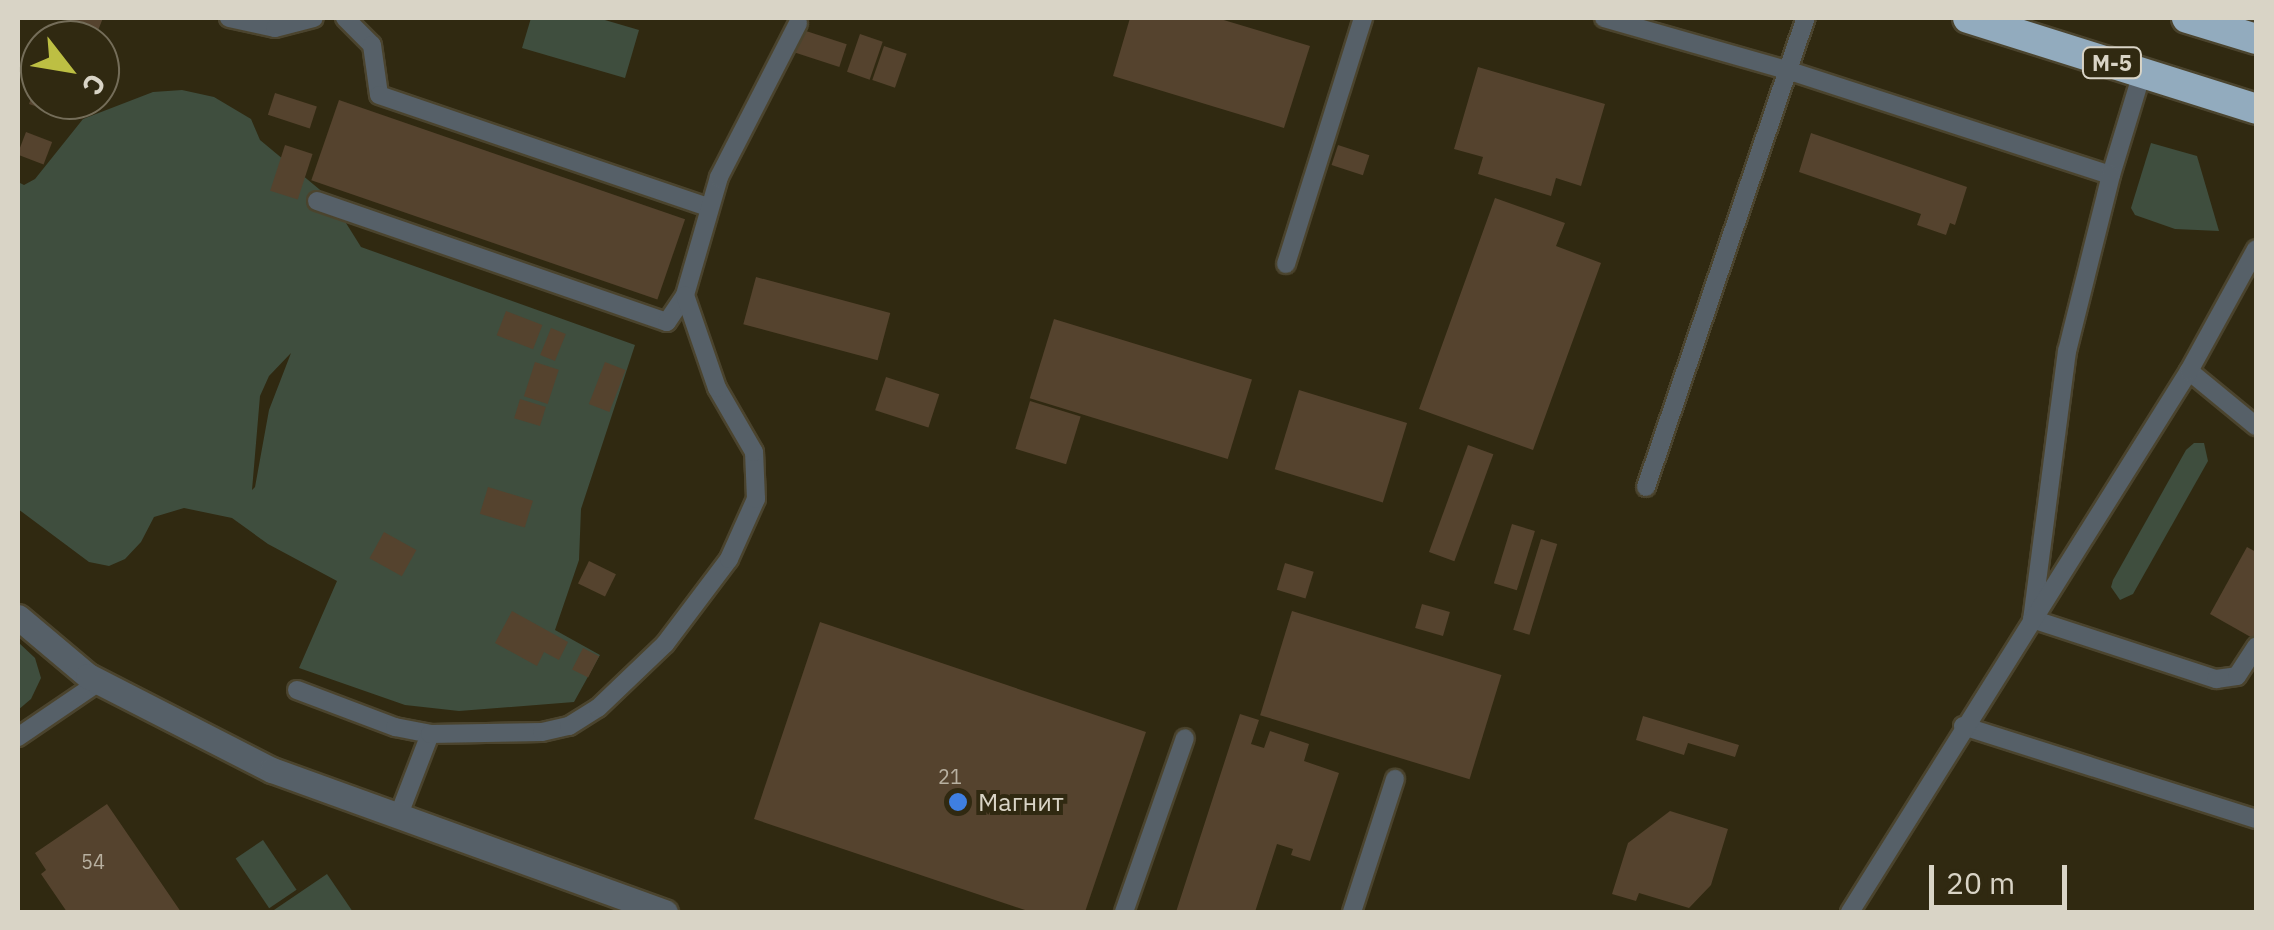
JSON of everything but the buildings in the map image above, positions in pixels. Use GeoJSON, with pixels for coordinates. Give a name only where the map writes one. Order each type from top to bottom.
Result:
{"type":"FeatureCollection","features":[{"type":"Feature","properties":{"kind":"highway","name":"М-5"},"geometry":{"type":"LineString","coordinates":[[1968,18],[2256,109]]}},
{"type":"Feature","properties":{"kind":"highway"},"geometry":{"type":"LineString","coordinates":[[2186,18],[2256,39]]}},
{"type":"Feature","properties":{"kind":"street"},"geometry":{"type":"LineString","coordinates":[[18,618],[99,682],[272,770],[665,912]]}},
{"type":"Feature","properties":{"kind":"lane"},"geometry":{"type":"LineString","coordinates":[[228,18],[275,28],[314,18]]}},
{"type":"Feature","properties":{"kind":"lane"},"geometry":{"type":"LineString","coordinates":[[345,18],[372,45],[380,95],[708,207]]}},
{"type":"Feature","properties":{"kind":"lane"},"geometry":{"type":"LineString","coordinates":[[318,201],[667,322],[685,295],[719,177],[801,20],[778,18]]}},
{"type":"Feature","properties":{"kind":"lane"},"geometry":{"type":"LineString","coordinates":[[1286,264],[1363,18]]}},
{"type":"Feature","properties":{"kind":"lane"},"geometry":{"type":"LineString","coordinates":[[1604,18],[1790,71],[2111,174]]}},
{"type":"Feature","properties":{"kind":"lane"},"geometry":{"type":"LineString","coordinates":[[1646,487],[1806,18]]}},
{"type":"Feature","properties":{"kind":"lane"},"geometry":{"type":"LineString","coordinates":[[2032,619],[2067,351],[2111,174],[2142,73]]}},
{"type":"Feature","properties":{"kind":"lane"},"geometry":{"type":"LineString","coordinates":[[1850,912],[1963,726],[2189,371],[2256,249]]}},
{"type":"Feature","properties":{"kind":"lane"},"geometry":{"type":"LineString","coordinates":[[297,690],[396,727],[430,734],[542,732],[569,726],[598,708],[665,644],[729,559],[756,499],[754,452],[716,388],[685,295]]}},
{"type":"Feature","properties":{"kind":"lane"},"geometry":{"type":"LineString","coordinates":[[2189,371],[2256,426]]}},
{"type":"Feature","properties":{"kind":"lane"},"geometry":{"type":"LineString","coordinates":[[2032,619],[2216,679],[2236,676],[2256,647]]}},
{"type":"Feature","properties":{"kind":"lane"},"geometry":{"type":"LineString","coordinates":[[18,737],[99,682]]}},
{"type":"Feature","properties":{"kind":"lane"},"geometry":{"type":"LineString","coordinates":[[1963,726],[2256,819]]}},
{"type":"Feature","properties":{"kind":"lane"},"geometry":{"type":"LineString","coordinates":[[398,818],[430,734]]}},
{"type":"Feature","properties":{"kind":"lane"},"geometry":{"type":"LineString","coordinates":[[1124,912],[1185,738]]}},
{"type":"Feature","properties":{"kind":"lane"},"geometry":{"type":"LineString","coordinates":[[1352,912],[1395,779]]}},
{"type":"Feature","properties":{"kind":"green space"},"geometry":{"type":"Polygon","coordinates":[[[531,18],[598,18],[639,30],[625,78],[522,48],[531,18]]]}},
{"type":"Feature","properties":{"kind":"green space"},"geometry":{"type":"Polygon","coordinates":[[[182,90],[214,97],[251,119],[260,140],[331,199],[361,247],[635,345],[581,509],[579,560],[555,630],[600,655],[574,702],[459,711],[405,705],[299,668],[337,581],[268,544],[232,518],[184,508],[154,517],[141,542],[125,559],[109,566],[89,562],[18,509],[18,182],[24,185],[35,179],[82,120],[120,120],[120,105],[153,92],[182,90]],[[291,353],[269,376],[260,396],[252,490],[269,410],[291,353]]]}},
{"type":"Feature","properties":{"kind":"green space"},"geometry":{"type":"Polygon","coordinates":[[[2151,143],[2197,156],[2219,231],[2175,229],[2135,215],[2131,208],[2151,143]]]}},
{"type":"Feature","properties":{"kind":"green space"},"geometry":{"type":"Polygon","coordinates":[[[2194,443],[2204,443],[2208,461],[2133,594],[2120,600],[2111,587],[2113,580],[2186,450],[2194,443]]]}},
{"type":"Feature","properties":{"kind":"green space"},"geometry":{"type":"Polygon","coordinates":[[[18,642],[35,658],[41,678],[31,699],[18,710],[18,642]]]}},
{"type":"Feature","properties":{"kind":"green space"},"geometry":{"type":"Polygon","coordinates":[[[263,840],[297,890],[269,908],[236,858],[263,840]]]}},
{"type":"Feature","properties":{"kind":"green space"},"geometry":{"type":"Polygon","coordinates":[[[327,874],[353,912],[271,912],[327,874]]]}},
{"type":"Feature","properties":{"kind":"place","name":"Магнит"},"geometry":{"type":"Point","coordinates":[958,802]}}]}
